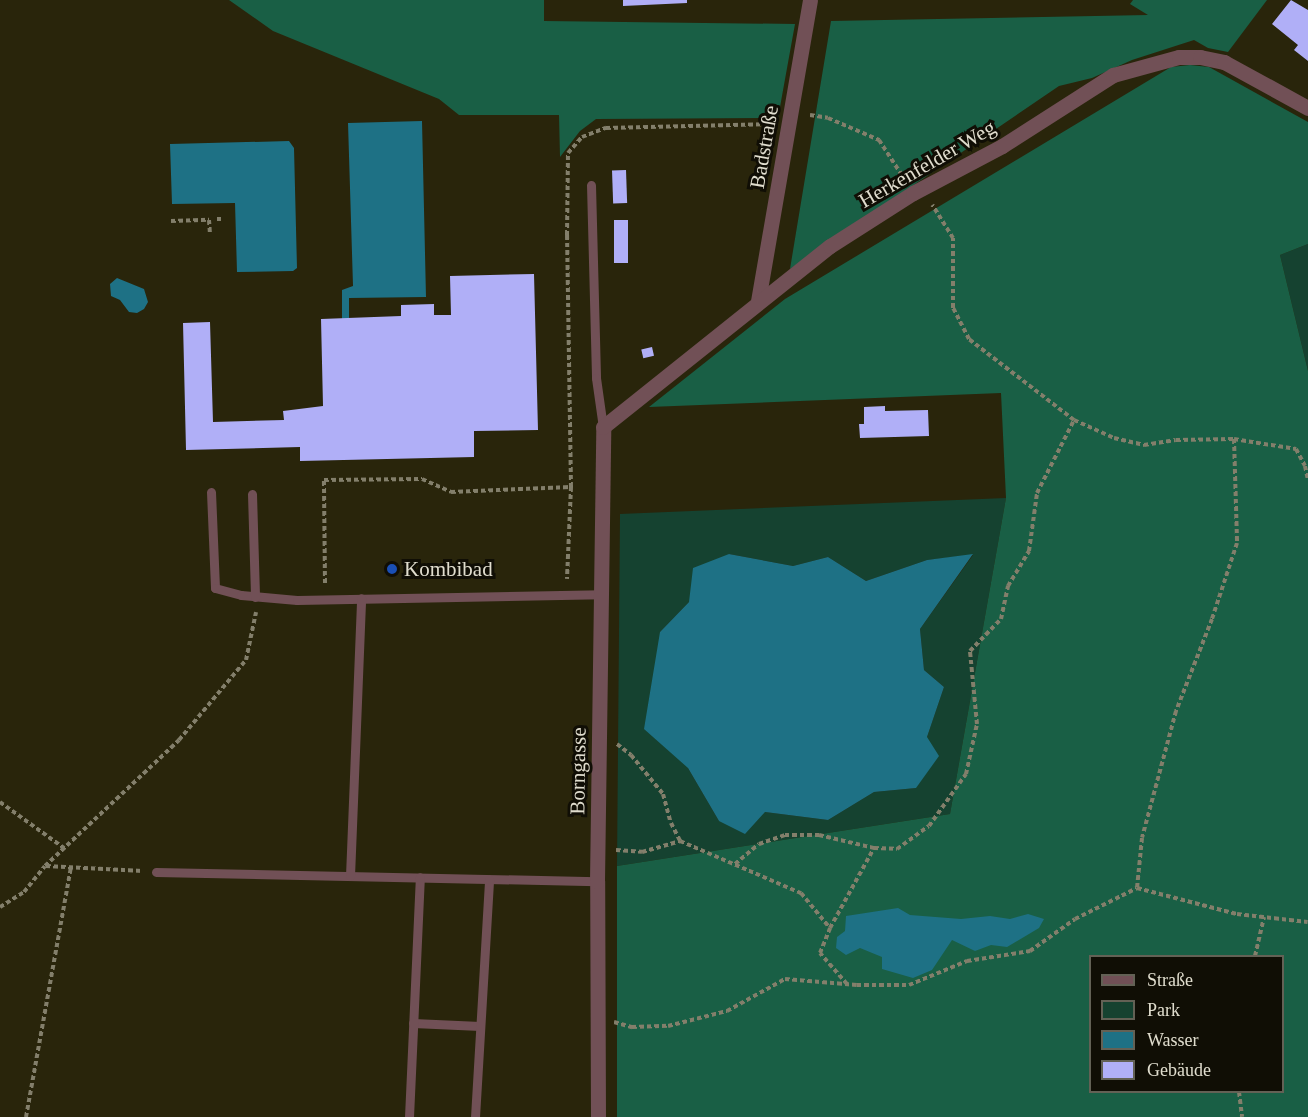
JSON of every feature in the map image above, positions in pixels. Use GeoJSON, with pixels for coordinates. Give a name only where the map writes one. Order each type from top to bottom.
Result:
{"type":"FeatureCollection","features":[{"type":"Feature","properties":{"kind":"street","name":"Badstraße"},"geometry":{"type":"LineString","coordinates":[[758,302],[810,0]]}},
{"type":"Feature","properties":{"kind":"street","name":"Herkenfelder Weg"},"geometry":{"type":"LineString","coordinates":[[603,427],[830,246],[917,191],[1002,146],[1113,75],[1179,57],[1224,62],[1308,108]]}},
{"type":"Feature","properties":{"kind":"street","name":"Borngasse"},"geometry":{"type":"LineString","coordinates":[[598,1117],[597,848],[603,427]]}},
{"type":"Feature","properties":{"kind":"lane"},"geometry":{"type":"LineString","coordinates":[[591,185],[596,378],[603,427]]}},
{"type":"Feature","properties":{"kind":"lane"},"geometry":{"type":"LineString","coordinates":[[211,492],[215,588],[270,599],[601,594]]}},
{"type":"Feature","properties":{"kind":"lane"},"geometry":{"type":"LineString","coordinates":[[252,494],[255,597]]}},
{"type":"Feature","properties":{"kind":"lane"},"geometry":{"type":"LineString","coordinates":[[350,876],[361,598]]}},
{"type":"Feature","properties":{"kind":"lane"},"geometry":{"type":"LineString","coordinates":[[156,872],[597,881]]}},
{"type":"Feature","properties":{"kind":"lane"},"geometry":{"type":"LineString","coordinates":[[409,1117],[420,877]]}},
{"type":"Feature","properties":{"kind":"lane"},"geometry":{"type":"LineString","coordinates":[[476,1117],[489,879]]}},
{"type":"Feature","properties":{"kind":"lane"},"geometry":{"type":"LineString","coordinates":[[413,1023],[480,1026]]}},
{"type":"Feature","properties":{"kind":"path"},"geometry":{"type":"LineString","coordinates":[[566,594],[571,487],[566,202],[568,153],[582,136],[606,128],[776,124],[799,113],[828,118],[879,140],[953,238],[953,308],[969,339],[1074,420],[1114,438],[1144,445],[1176,440],[1234,440],[1296,449],[1305,466],[1308,480]]}},
{"type":"Feature","properties":{"kind":"path"},"geometry":{"type":"LineString","coordinates":[[171,221],[209,220],[210,235]]}},
{"type":"Feature","properties":{"kind":"path"},"geometry":{"type":"LineString","coordinates":[[735,864],[759,844],[785,835],[819,835],[874,848],[897,849],[929,826],[966,774],[977,724],[970,651],[1001,619],[1008,586],[1029,551],[1037,493],[1074,420]]}},
{"type":"Feature","properties":{"kind":"path"},"geometry":{"type":"LineString","coordinates":[[1137,888],[1142,838],[1176,711],[1212,619],[1237,543],[1234,440]]}},
{"type":"Feature","properties":{"kind":"path"},"geometry":{"type":"LineString","coordinates":[[325,599],[324,480],[422,479],[451,492],[571,487]]}},
{"type":"Feature","properties":{"kind":"path"},"geometry":{"type":"LineString","coordinates":[[0,907],[24,892],[45,866],[179,740],[246,660],[256,609],[270,599]]}},
{"type":"Feature","properties":{"kind":"path"},"geometry":{"type":"LineString","coordinates":[[599,731],[631,754],[663,794],[671,823],[680,841]]}},
{"type":"Feature","properties":{"kind":"path"},"geometry":{"type":"LineString","coordinates":[[0,802],[64,848]]}},
{"type":"Feature","properties":{"kind":"path"},"geometry":{"type":"LineString","coordinates":[[597,848],[642,852],[680,841],[801,893],[830,927]]}},
{"type":"Feature","properties":{"kind":"path"},"geometry":{"type":"LineString","coordinates":[[847,984],[820,952],[830,927],[874,848]]}},
{"type":"Feature","properties":{"kind":"path"},"geometry":{"type":"LineString","coordinates":[[45,866],[156,872]]}},
{"type":"Feature","properties":{"kind":"path"},"geometry":{"type":"LineString","coordinates":[[26,1117],[71,867]]}},
{"type":"Feature","properties":{"kind":"path"},"geometry":{"type":"LineString","coordinates":[[596,1017],[632,1027],[668,1026],[727,1011],[785,979],[847,984],[909,985],[967,961],[1030,951],[1075,920],[1137,888],[1237,914],[1308,922]]}},
{"type":"Feature","properties":{"kind":"path"},"geometry":{"type":"LineString","coordinates":[[1255,955],[1264,917]]}},
{"type":"Feature","properties":{"kind":"path"},"geometry":{"type":"LineString","coordinates":[[1239,1093],[1242,1117]]}},
{"type":"Feature","properties":{"kind":"green space"},"geometry":{"type":"Polygon","coordinates":[[[229,0],[544,0],[544,21],[795,24],[778,118],[596,119],[580,131],[560,157],[559,115],[459,115],[439,99],[273,31],[229,0]]]}},
{"type":"Feature","properties":{"kind":"green space"},"geometry":{"type":"Polygon","coordinates":[[[1133,0],[1267,0],[1228,52],[1208,48],[1194,40],[1132,60],[1092,78],[1059,86],[790,269],[831,21],[1148,15],[1130,4],[1133,0]]]}},
{"type":"Feature","properties":{"kind":"green space"},"geometry":{"type":"Polygon","coordinates":[[[1190,65],[1209,67],[1308,122],[1308,244],[1280,255],[1308,371],[1308,1117],[617,1117],[617,866],[950,814],[1006,498],[1001,393],[649,407],[785,299],[1171,67],[1190,65]]]}},
{"type":"Feature","properties":{"kind":"green space"},"geometry":{"type":"Polygon","coordinates":[[[1308,244],[1308,371],[1280,255],[1308,244]]]}},
{"type":"Feature","properties":{"kind":"green space"},"geometry":{"type":"Polygon","coordinates":[[[1006,498],[950,814],[617,866],[620,514],[1006,498]],[[729,554],[689,602],[660,632],[688,768],[719,821],[765,812],[828,820],[874,792],[916,788],[927,737],[944,687],[924,670],[920,629],[973,555],[927,560],[866,581],[828,557],[793,566],[729,554]]]}},
{"type":"Feature","properties":{"kind":"water"},"geometry":{"type":"Polygon","coordinates":[[[422,121],[426,297],[349,298],[349,319],[342,319],[342,290],[353,286],[348,123],[422,121]]]}},
{"type":"Feature","properties":{"kind":"water"},"geometry":{"type":"Polygon","coordinates":[[[289,141],[294,148],[297,268],[293,271],[237,272],[235,203],[172,204],[170,144],[289,141]]]}},
{"type":"Feature","properties":{"kind":"water"},"geometry":{"type":"Polygon","coordinates":[[[117,278],[144,289],[148,302],[144,309],[137,313],[129,312],[120,300],[111,296],[110,284],[117,278]]]}},
{"type":"Feature","properties":{"kind":"water"},"geometry":{"type":"Polygon","coordinates":[[[729,554],[793,566],[828,557],[866,581],[927,560],[973,554],[920,629],[924,670],[944,687],[927,737],[939,756],[916,788],[874,792],[828,820],[765,812],[745,834],[719,821],[688,768],[644,729],[660,632],[689,602],[693,568],[729,554]]]}},
{"type":"Feature","properties":{"kind":"water"},"geometry":{"type":"Polygon","coordinates":[[[898,908],[910,915],[961,919],[990,916],[1010,919],[1028,914],[1044,919],[1039,928],[1007,947],[991,945],[975,951],[952,940],[932,970],[913,978],[882,969],[882,957],[860,948],[846,955],[836,948],[837,937],[845,931],[846,916],[898,908]]]}},
{"type":"Feature","properties":{"kind":"building"},"geometry":{"type":"Polygon","coordinates":[[[623,0],[687,0],[687,3],[623,6],[623,0]]]}},
{"type":"Feature","properties":{"kind":"building"},"geometry":{"type":"Polygon","coordinates":[[[1291,0],[1308,10],[1308,61],[1294,50],[1298,45],[1272,24],[1291,0]]]}},
{"type":"Feature","properties":{"kind":"building"},"geometry":{"type":"Polygon","coordinates":[[[612,170],[626,170],[627,203],[613,203],[612,170]]]}},
{"type":"Feature","properties":{"kind":"building"},"geometry":{"type":"Polygon","coordinates":[[[614,220],[628,220],[628,263],[614,263],[614,220]]]}},
{"type":"Feature","properties":{"kind":"building"},"geometry":{"type":"Polygon","coordinates":[[[534,274],[538,430],[474,431],[474,457],[300,461],[300,447],[186,450],[183,323],[210,322],[213,422],[284,420],[283,411],[323,406],[321,319],[401,316],[401,305],[434,304],[434,315],[451,315],[450,276],[534,274]]]}},
{"type":"Feature","properties":{"kind":"building"},"geometry":{"type":"Polygon","coordinates":[[[652,347],[654,356],[643,358],[641,349],[652,347]]]}},
{"type":"Feature","properties":{"kind":"building"},"geometry":{"type":"Polygon","coordinates":[[[885,406],[885,411],[928,410],[929,436],[860,438],[859,424],[864,424],[864,407],[885,406]]]}},
{"type":"Feature","properties":{"kind":"place","name":"Kombibad"},"geometry":{"type":"Point","coordinates":[392,569]}}]}
